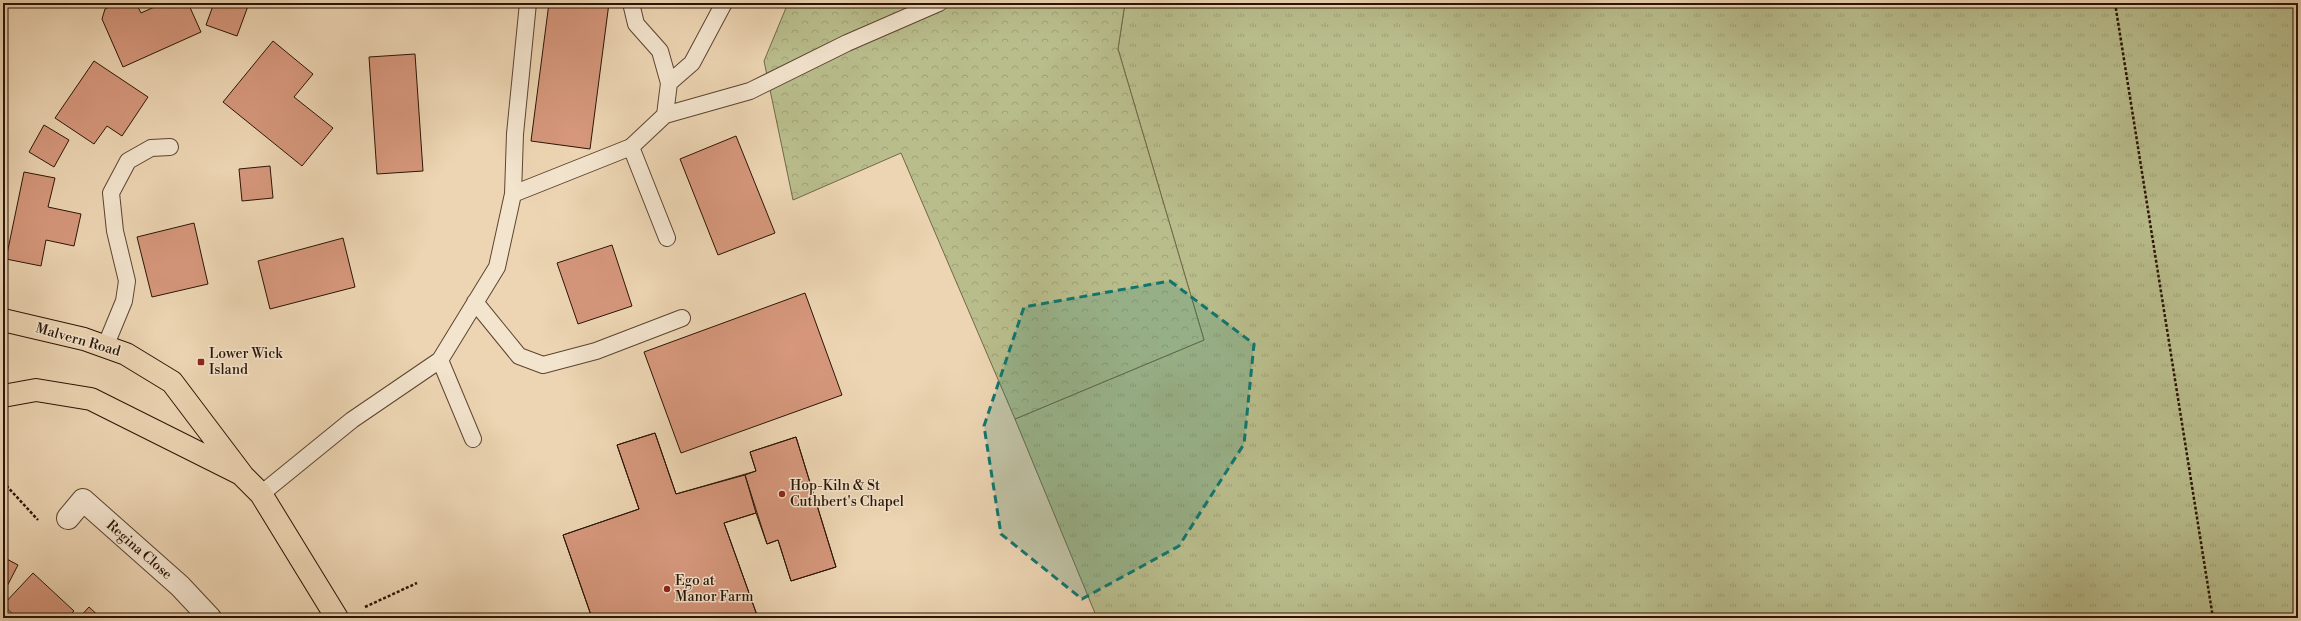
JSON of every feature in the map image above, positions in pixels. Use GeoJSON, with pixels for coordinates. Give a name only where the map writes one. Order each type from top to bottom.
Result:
{"type":"FeatureCollection","features":[{"type":"Feature","properties":{"kind":"main road","name":"Malvern Road"},"geometry":{"type":"LineString","coordinates":[[3,320],[84,340],[126,354],[172,382],[243,476],[261,494],[337,618]]}},
{"type":"Feature","properties":{"kind":"main road","name":"Malvern Road"},"geometry":{"type":"LineString","coordinates":[[3,396],[36,390],[91,399],[243,476]]}},
{"type":"Feature","properties":{"kind":"street","name":"Regina Close"},"geometry":{"type":"LineString","coordinates":[[68,518],[83,500],[180,586],[210,618]]}},
{"type":"Feature","properties":{"kind":"lane"},"geometry":{"type":"LineString","coordinates":[[261,494],[352,420],[440,360],[497,267],[513,194],[515,134],[528,3]]}},
{"type":"Feature","properties":{"kind":"lane"},"geometry":{"type":"LineString","coordinates":[[631,3],[636,24],[660,51],[669,83],[665,115]]}},
{"type":"Feature","properties":{"kind":"lane"},"geometry":{"type":"LineString","coordinates":[[669,83],[692,63],[724,3]]}},
{"type":"Feature","properties":{"kind":"lane"},"geometry":{"type":"LineString","coordinates":[[513,194],[631,147],[665,115],[750,91],[847,43],[939,3]]}},
{"type":"Feature","properties":{"kind":"lane"},"geometry":{"type":"LineString","coordinates":[[105,347],[124,301],[127,281],[115,231],[111,193],[128,161],[151,148],[170,147]]}},
{"type":"Feature","properties":{"kind":"lane"},"geometry":{"type":"LineString","coordinates":[[631,147],[667,238]]}},
{"type":"Feature","properties":{"kind":"lane"},"geometry":{"type":"LineString","coordinates":[[475,302],[519,356],[543,365],[596,351],[682,318]]}},
{"type":"Feature","properties":{"kind":"lane"},"geometry":{"type":"LineString","coordinates":[[440,360],[473,439]]}},
{"type":"Feature","properties":{"kind":"path"},"geometry":{"type":"LineString","coordinates":[[2115,3],[2213,618]]}},
{"type":"Feature","properties":{"kind":"path"},"geometry":{"type":"LineString","coordinates":[[3,482],[42,525],[68,518]]}},
{"type":"Feature","properties":{"kind":"path"},"geometry":{"type":"LineString","coordinates":[[363,608],[417,583]]}},
{"type":"Feature","properties":{"kind":"highlighted area"},"geometry":{"type":"Polygon","coordinates":[[[1170,281],[1254,344],[1244,444],[1179,546],[1082,599],[1001,534],[984,426],[1024,307],[1170,281]]]}},
{"type":"Feature","properties":{"kind":"green space"},"geometry":{"type":"Polygon","coordinates":[[[788,3],[1125,3],[1118,49],[1204,340],[1015,419],[901,153],[793,200],[764,61],[788,3]]]}},
{"type":"Feature","properties":{"kind":"green space"},"geometry":{"type":"Polygon","coordinates":[[[1125,3],[2298,3],[2298,618],[1097,618],[1015,419],[1204,340],[1118,49],[1125,3]]]}},
{"type":"Feature","properties":{"kind":"building"},"geometry":{"type":"Polygon","coordinates":[[[116,3],[136,3],[141,13],[163,3],[188,3],[201,32],[123,67],[102,19],[105,9],[116,3]]]}},
{"type":"Feature","properties":{"kind":"building"},"geometry":{"type":"Polygon","coordinates":[[[214,3],[239,3],[248,6],[237,36],[206,25],[214,3]]]}},
{"type":"Feature","properties":{"kind":"building"},"geometry":{"type":"Polygon","coordinates":[[[549,3],[609,3],[590,149],[531,141],[549,3]]]}},
{"type":"Feature","properties":{"kind":"building"},"geometry":{"type":"Polygon","coordinates":[[[273,41],[313,74],[294,97],[333,128],[302,166],[223,102],[273,41]]]}},
{"type":"Feature","properties":{"kind":"building"},"geometry":{"type":"Polygon","coordinates":[[[415,54],[423,171],[377,174],[369,57],[415,54]]]}},
{"type":"Feature","properties":{"kind":"building"},"geometry":{"type":"Polygon","coordinates":[[[94,61],[148,97],[122,136],[107,126],[94,144],[55,118],[94,61]]]}},
{"type":"Feature","properties":{"kind":"building"},"geometry":{"type":"Polygon","coordinates":[[[44,125],[69,140],[54,167],[29,152],[44,125]]]}},
{"type":"Feature","properties":{"kind":"building"},"geometry":{"type":"Polygon","coordinates":[[[736,136],[775,233],[718,255],[680,159],[736,136]]]}},
{"type":"Feature","properties":{"kind":"building"},"geometry":{"type":"Polygon","coordinates":[[[270,166],[273,198],[242,201],[239,169],[270,166]]]}},
{"type":"Feature","properties":{"kind":"building"},"geometry":{"type":"Polygon","coordinates":[[[24,172],[55,178],[48,207],[81,214],[74,246],[46,240],[41,266],[6,259],[24,172]]]}},
{"type":"Feature","properties":{"kind":"building"},"geometry":{"type":"Polygon","coordinates":[[[194,223],[208,284],[152,297],[137,237],[194,223]]]}},
{"type":"Feature","properties":{"kind":"building"},"geometry":{"type":"Polygon","coordinates":[[[343,238],[355,287],[270,309],[258,261],[343,238]]]}},
{"type":"Feature","properties":{"kind":"building"},"geometry":{"type":"Polygon","coordinates":[[[612,245],[632,306],[578,324],[557,263],[612,245]]]}},
{"type":"Feature","properties":{"kind":"building"},"geometry":{"type":"Polygon","coordinates":[[[805,293],[842,395],[681,453],[644,352],[805,293]]]}},
{"type":"Feature","properties":{"kind":"building"},"geometry":{"type":"Polygon","coordinates":[[[655,433],[676,494],[756,471],[750,452],[796,437],[836,567],[791,581],[778,540],[767,544],[756,513],[724,523],[758,618],[592,618],[563,535],[639,509],[617,445],[655,433]]]}},
{"type":"Feature","properties":{"kind":"building"},"geometry":{"type":"Polygon","coordinates":[[[655,433],[676,494],[745,475],[756,513],[724,523],[758,618],[592,618],[563,535],[639,509],[617,445],[655,433]]]}},
{"type":"Feature","properties":{"kind":"building","name":"Hop-Kiln & St Cuthbert's Chapel"},"geometry":{"type":"Polygon","coordinates":[[[796,437],[836,567],[791,581],[778,540],[767,544],[745,475],[756,471],[750,452],[796,437]]]}},
{"type":"Feature","properties":{"kind":"building"},"geometry":{"type":"Polygon","coordinates":[[[3,557],[18,565],[3,594],[3,557]]]}},
{"type":"Feature","properties":{"kind":"building"},"geometry":{"type":"Polygon","coordinates":[[[33,573],[74,611],[67,618],[17,618],[3,605],[33,573]]]}},
{"type":"Feature","properties":{"kind":"building"},"geometry":{"type":"Polygon","coordinates":[[[89,607],[101,618],[79,618],[89,607]]]}},
{"type":"Feature","properties":{"kind":"place","name":"Lower Wick Island"},"geometry":{"type":"Point","coordinates":[201,362]}},
{"type":"Feature","properties":{"kind":"place","name":"Hop-Kiln & St Cuthbert's Chapel"},"geometry":{"type":"Point","coordinates":[782,494]}},
{"type":"Feature","properties":{"kind":"place","name":"Ego at Manor Farm"},"geometry":{"type":"Point","coordinates":[667,589]}}]}
